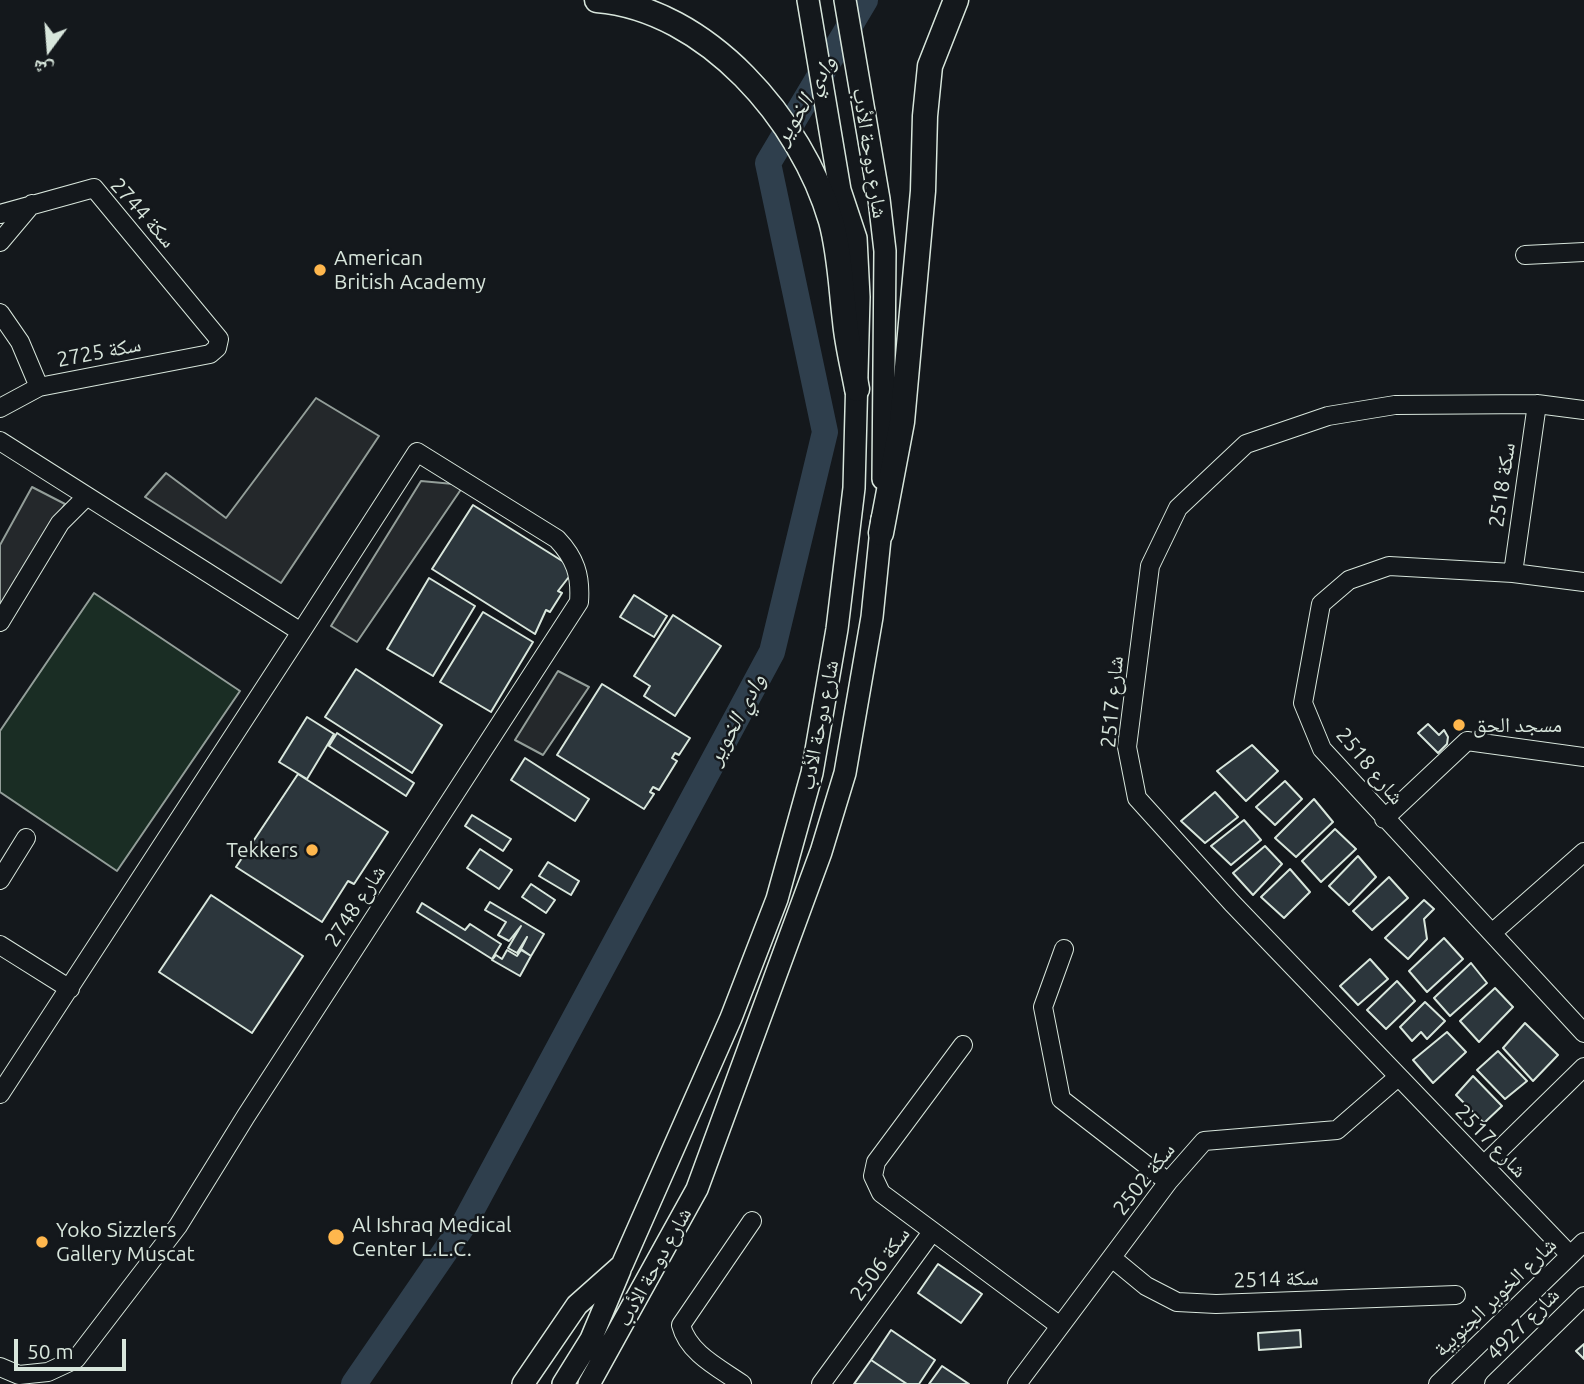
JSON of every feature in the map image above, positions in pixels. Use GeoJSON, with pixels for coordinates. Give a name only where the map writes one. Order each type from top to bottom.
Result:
{"type":"FeatureCollection","features":[{"type":"Feature","properties":{"kind":"highway"},"geometry":{"type":"LineString","coordinates":[[597,0],[639,9],[664,19],[708,46],[742,71],[797,144],[822,195],[831,223],[857,389]]}},
{"type":"Feature","properties":{"kind":"highway"},"geometry":{"type":"LineString","coordinates":[[881,533],[902,422],[922,204],[930,66],[957,0]]}},
{"type":"Feature","properties":{"kind":"main road","name":"شارع دوحة الأدب"},"geometry":{"type":"LineString","coordinates":[[523,1384],[577,1305],[622,1265],[731,1018],[777,899],[811,773],[837,629],[854,488],[859,296],[856,238],[841,190],[807,0]]}},
{"type":"Feature","properties":{"kind":"main road","name":"شارع دوحة الأدب"},"geometry":{"type":"LineString","coordinates":[[589,1384],[697,1189],[821,852],[845,773],[872,617],[881,533],[886,401],[885,251],[879,200],[845,0]]}},
{"type":"Feature","properties":{"kind":"main road"},"geometry":{"type":"LineString","coordinates":[[563,1384],[591,1339],[622,1265]]}},
{"type":"Feature","properties":{"kind":"street","name":"سكة 2744"},"geometry":{"type":"LineString","coordinates":[[32,204],[94,188],[218,335],[218,344],[211,354]]}},
{"type":"Feature","properties":{"kind":"street"},"geometry":{"type":"LineString","coordinates":[[0,214],[32,204]]}},
{"type":"Feature","properties":{"kind":"street"},"geometry":{"type":"LineString","coordinates":[[0,242],[32,204]]}},
{"type":"Feature","properties":{"kind":"street"},"geometry":{"type":"LineString","coordinates":[[1525,255],[1584,252]]}},
{"type":"Feature","properties":{"kind":"street"},"geometry":{"type":"LineString","coordinates":[[0,313],[20,341],[38,387]]}},
{"type":"Feature","properties":{"kind":"street","name":"سكة 2725"},"geometry":{"type":"LineString","coordinates":[[0,408],[38,387],[211,354]]}},
{"type":"Feature","properties":{"kind":"street","name":"2517 شارع"},"geometry":{"type":"LineString","coordinates":[[1570,1255],[1398,1077],[1137,798],[1127,747],[1150,566],[1178,508],[1246,444],[1328,416],[1395,405],[1536,404],[1584,410]]}},
{"type":"Feature","properties":{"kind":"street","name":"سكة 2518"},"geometry":{"type":"LineString","coordinates":[[1513,573],[1536,404]]}},
{"type":"Feature","properties":{"kind":"street"},"geometry":{"type":"LineString","coordinates":[[0,441],[302,632],[0,1094]]}},
{"type":"Feature","properties":{"kind":"street","name":"شارع 2748"},"geometry":{"type":"LineString","coordinates":[[0,1367],[20,1380],[76,1359],[178,1226],[253,1105],[579,602],[581,582],[572,556],[557,539],[417,452],[302,632]]}},
{"type":"Feature","properties":{"kind":"street"},"geometry":{"type":"LineString","coordinates":[[0,622],[60,523],[86,497]]}},
{"type":"Feature","properties":{"kind":"street","name":"2518 شارع"},"geometry":{"type":"LineString","coordinates":[[1584,582],[1513,573],[1389,566],[1349,580],[1321,604],[1303,703],[1322,749],[1584,1033]]}},
{"type":"Feature","properties":{"kind":"street"},"geometry":{"type":"LineString","coordinates":[[1384,818],[1467,741],[1584,757]]}},
{"type":"Feature","properties":{"kind":"street"},"geometry":{"type":"LineString","coordinates":[[0,880],[26,838]]}},
{"type":"Feature","properties":{"kind":"street"},"geometry":{"type":"LineString","coordinates":[[1492,933],[1584,852]]}},
{"type":"Feature","properties":{"kind":"street"},"geometry":{"type":"LineString","coordinates":[[0,945],[70,989]]}},
{"type":"Feature","properties":{"kind":"street"},"geometry":{"type":"LineString","coordinates":[[1064,949],[1043,1007],[1061,1099],[1168,1182]]}},
{"type":"Feature","properties":{"kind":"street"},"geometry":{"type":"LineString","coordinates":[[932,1232],[881,1193],[873,1176],[876,1162],[963,1045]]}},
{"type":"Feature","properties":{"kind":"street"},"geometry":{"type":"LineString","coordinates":[[1484,1165],[1584,1067]]}},
{"type":"Feature","properties":{"kind":"street","name":"2502 سكة"},"geometry":{"type":"LineString","coordinates":[[1017,1384],[1168,1182],[1204,1140],[1337,1130],[1398,1077]]}},
{"type":"Feature","properties":{"kind":"street"},"geometry":{"type":"LineString","coordinates":[[742,1384],[692,1348],[684,1337],[681,1325],[752,1221]]}},
{"type":"Feature","properties":{"kind":"street","name":"سكة 2506"},"geometry":{"type":"LineString","coordinates":[[821,1384],[932,1232],[1060,1326]]}},
{"type":"Feature","properties":{"kind":"street","name":"شارع الخوير الجنوبية"},"geometry":{"type":"LineString","coordinates":[[1438,1384],[1584,1242]]}},
{"type":"Feature","properties":{"kind":"street","name":"سكة 2514"},"geometry":{"type":"LineString","coordinates":[[1112,1258],[1146,1286],[1177,1302],[1216,1304],[1456,1295]]}},
{"type":"Feature","properties":{"kind":"street","name":"شارع 4927"},"geometry":{"type":"LineString","coordinates":[[1494,1384],[1584,1296]]}},
{"type":"Feature","properties":{"kind":"green space"},"geometry":{"type":"Polygon","coordinates":[[[94,593],[240,691],[117,871],[0,792],[0,731],[94,593]]]}},
{"type":"Feature","properties":{"kind":"shaded area"},"geometry":{"type":"Polygon","coordinates":[[[316,398],[379,436],[281,583],[145,497],[166,473],[226,518],[316,398]]]}},
{"type":"Feature","properties":{"kind":"shaded area"},"geometry":{"type":"Polygon","coordinates":[[[421,481],[464,485],[357,642],[331,626],[421,481]]]}},
{"type":"Feature","properties":{"kind":"shaded area"},"geometry":{"type":"Polygon","coordinates":[[[32,487],[65,504],[3,608],[0,607],[0,545],[32,487]]]}},
{"type":"Feature","properties":{"kind":"shaded area"},"geometry":{"type":"Polygon","coordinates":[[[558,671],[589,687],[543,755],[515,740],[558,671]]]}},
{"type":"Feature","properties":{"kind":"building"},"geometry":{"type":"Polygon","coordinates":[[[473,505],[575,569],[558,591],[562,593],[550,612],[546,610],[535,634],[432,569],[473,505]]]}},
{"type":"Feature","properties":{"kind":"building"},"geometry":{"type":"Polygon","coordinates":[[[429,578],[475,606],[433,676],[387,649],[429,578]]]}},
{"type":"Feature","properties":{"kind":"building"},"geometry":{"type":"Polygon","coordinates":[[[634,595],[667,616],[654,637],[620,617],[634,595]]]}},
{"type":"Feature","properties":{"kind":"building"},"geometry":{"type":"Polygon","coordinates":[[[483,612],[533,642],[491,712],[440,682],[483,612]]]}},
{"type":"Feature","properties":{"kind":"building"},"geometry":{"type":"Polygon","coordinates":[[[673,615],[721,646],[675,716],[644,696],[650,686],[634,676],[673,615]]]}},
{"type":"Feature","properties":{"kind":"building"},"geometry":{"type":"Polygon","coordinates":[[[356,669],[442,725],[412,773],[325,717],[356,669]]]}},
{"type":"Feature","properties":{"kind":"building"},"geometry":{"type":"Polygon","coordinates":[[[602,684],[690,738],[679,755],[675,753],[672,758],[677,761],[659,790],[653,787],[650,792],[654,794],[644,809],[557,755],[602,684]]]}},
{"type":"Feature","properties":{"kind":"building"},"geometry":{"type":"Polygon","coordinates":[[[307,717],[334,734],[307,779],[279,762],[307,717]]]}},
{"type":"Feature","properties":{"kind":"building"},"geometry":{"type":"Polygon","coordinates":[[[1428,724],[1439,735],[1444,730],[1448,737],[1447,744],[1438,753],[1418,733],[1428,724]]]}},
{"type":"Feature","properties":{"kind":"building"},"geometry":{"type":"Polygon","coordinates":[[[337,733],[414,783],[406,796],[329,746],[337,733]]]}},
{"type":"Feature","properties":{"kind":"building"},"geometry":{"type":"Polygon","coordinates":[[[1252,745],[1278,771],[1246,801],[1217,771],[1252,745]]]}},
{"type":"Feature","properties":{"kind":"building"},"geometry":{"type":"Polygon","coordinates":[[[525,758],[589,799],[575,821],[511,780],[525,758]]]}},
{"type":"Feature","properties":{"kind":"building","name":"Tekkers"},"geometry":{"type":"Polygon","coordinates":[[[298,774],[388,832],[354,884],[348,881],[322,922],[236,867],[298,774]]]}},
{"type":"Feature","properties":{"kind":"building"},"geometry":{"type":"Polygon","coordinates":[[[1285,781],[1302,799],[1275,825],[1256,807],[1285,781]]]}},
{"type":"Feature","properties":{"kind":"building"},"geometry":{"type":"Polygon","coordinates":[[[1215,792],[1238,817],[1205,843],[1181,821],[1215,792]]]}},
{"type":"Feature","properties":{"kind":"building"},"geometry":{"type":"Polygon","coordinates":[[[1314,799],[1333,822],[1296,857],[1275,838],[1314,799]]]}},
{"type":"Feature","properties":{"kind":"building"},"geometry":{"type":"Polygon","coordinates":[[[472,815],[511,839],[503,851],[465,826],[472,815]]]}},
{"type":"Feature","properties":{"kind":"building"},"geometry":{"type":"Polygon","coordinates":[[[1244,820],[1261,840],[1231,865],[1211,846],[1244,820]]]}},
{"type":"Feature","properties":{"kind":"building"},"geometry":{"type":"Polygon","coordinates":[[[1335,829],[1356,849],[1321,882],[1302,861],[1335,829]]]}},
{"type":"Feature","properties":{"kind":"building"},"geometry":{"type":"Polygon","coordinates":[[[1265,846],[1282,864],[1253,895],[1233,873],[1265,846]]]}},
{"type":"Feature","properties":{"kind":"building"},"geometry":{"type":"Polygon","coordinates":[[[480,849],[512,870],[499,889],[467,868],[480,849]]]}},
{"type":"Feature","properties":{"kind":"building"},"geometry":{"type":"Polygon","coordinates":[[[1358,856],[1376,877],[1349,905],[1329,886],[1358,856]]]}},
{"type":"Feature","properties":{"kind":"building"},"geometry":{"type":"Polygon","coordinates":[[[548,862],[579,881],[571,895],[539,876],[548,862]]]}},
{"type":"Feature","properties":{"kind":"building"},"geometry":{"type":"Polygon","coordinates":[[[1290,869],[1310,892],[1284,918],[1261,897],[1290,869]]]}},
{"type":"Feature","properties":{"kind":"building"},"geometry":{"type":"Polygon","coordinates":[[[1389,877],[1408,898],[1372,930],[1353,911],[1389,877]]]}},
{"type":"Feature","properties":{"kind":"building"},"geometry":{"type":"Polygon","coordinates":[[[531,884],[555,900],[546,913],[522,897],[531,884]]]}},
{"type":"Feature","properties":{"kind":"building"},"geometry":{"type":"Polygon","coordinates":[[[211,895],[303,956],[252,1033],[159,972],[211,895]]]}},
{"type":"Feature","properties":{"kind":"building"},"geometry":{"type":"Polygon","coordinates":[[[1424,900],[1434,909],[1424,919],[1427,939],[1408,959],[1385,938],[1424,900]]]}},
{"type":"Feature","properties":{"kind":"building"},"geometry":{"type":"Polygon","coordinates":[[[490,902],[544,934],[531,956],[521,949],[527,937],[517,953],[508,948],[521,926],[509,941],[498,935],[506,922],[485,910],[490,902]]]}},
{"type":"Feature","properties":{"kind":"building"},"geometry":{"type":"Polygon","coordinates":[[[422,903],[465,930],[470,924],[501,944],[492,959],[417,912],[422,903]]]}},
{"type":"Feature","properties":{"kind":"building"},"geometry":{"type":"Polygon","coordinates":[[[1444,938],[1463,959],[1427,992],[1409,971],[1444,938]]]}},
{"type":"Feature","properties":{"kind":"building"},"geometry":{"type":"Polygon","coordinates":[[[507,950],[517,956],[521,950],[531,956],[520,976],[492,960],[496,955],[502,959],[507,950]]]}},
{"type":"Feature","properties":{"kind":"building"},"geometry":{"type":"Polygon","coordinates":[[[1370,959],[1388,979],[1358,1005],[1340,986],[1370,959]]]}},
{"type":"Feature","properties":{"kind":"building"},"geometry":{"type":"Polygon","coordinates":[[[1471,963],[1487,983],[1450,1016],[1434,998],[1471,963]]]}},
{"type":"Feature","properties":{"kind":"building"},"geometry":{"type":"Polygon","coordinates":[[[1397,981],[1415,1001],[1386,1029],[1367,1010],[1397,981]]]}},
{"type":"Feature","properties":{"kind":"building"},"geometry":{"type":"Polygon","coordinates":[[[1495,988],[1513,1007],[1479,1042],[1460,1021],[1495,988]]]}},
{"type":"Feature","properties":{"kind":"building"},"geometry":{"type":"Polygon","coordinates":[[[1425,1002],[1445,1021],[1427,1039],[1421,1032],[1412,1041],[1400,1027],[1425,1002]]]}},
{"type":"Feature","properties":{"kind":"building"},"geometry":{"type":"Polygon","coordinates":[[[1525,1023],[1558,1055],[1533,1081],[1503,1048],[1525,1023]]]}},
{"type":"Feature","properties":{"kind":"building"},"geometry":{"type":"Polygon","coordinates":[[[1447,1032],[1466,1052],[1433,1083],[1413,1060],[1447,1032]]]}},
{"type":"Feature","properties":{"kind":"building"},"geometry":{"type":"Polygon","coordinates":[[[1498,1051],[1527,1081],[1505,1099],[1477,1070],[1498,1051]]]}},
{"type":"Feature","properties":{"kind":"building"},"geometry":{"type":"Polygon","coordinates":[[[1473,1076],[1502,1106],[1484,1123],[1456,1095],[1473,1076]]]}},
{"type":"Feature","properties":{"kind":"building"},"geometry":{"type":"Polygon","coordinates":[[[938,1264],[982,1294],[961,1323],[918,1293],[938,1264]]]}},
{"type":"Feature","properties":{"kind":"building"},"geometry":{"type":"Polygon","coordinates":[[[891,1330],[935,1360],[919,1384],[907,1384],[871,1360],[891,1330]]]}},
{"type":"Feature","properties":{"kind":"building"},"geometry":{"type":"Polygon","coordinates":[[[1300,1330],[1301,1347],[1259,1350],[1258,1333],[1300,1330]]]}},
{"type":"Feature","properties":{"kind":"building"},"geometry":{"type":"Polygon","coordinates":[[[1584,1344],[1584,1359],[1576,1351],[1584,1344]]]}},
{"type":"Feature","properties":{"kind":"building"},"geometry":{"type":"Polygon","coordinates":[[[871,1360],[907,1384],[854,1384],[871,1360]]]}},
{"type":"Feature","properties":{"kind":"building"},"geometry":{"type":"Polygon","coordinates":[[[942,1366],[969,1384],[929,1384],[942,1366]]]}},
{"type":"Feature","properties":{"kind":"waterway","name":"وادي الخوير"},"geometry":{"type":"LineString","coordinates":[[354,1384],[464,1224],[772,652],[825,432],[768,163],[865,0]]}},
{"type":"Feature","properties":{"kind":"place","name":"American British Academy"},"geometry":{"type":"Point","coordinates":[320,270]}},
{"type":"Feature","properties":{"kind":"place","name":"مسجد الحق"},"geometry":{"type":"Point","coordinates":[1459,725]}},
{"type":"Feature","properties":{"kind":"place","name":"Tekkers"},"geometry":{"type":"Point","coordinates":[312,850]}},
{"type":"Feature","properties":{"kind":"place","name":"Al Ishraq Medical Center L.L.C."},"geometry":{"type":"Point","coordinates":[336,1237]}},
{"type":"Feature","properties":{"kind":"place","name":"Yoko Sizzlers Gallery Muscat"},"geometry":{"type":"Point","coordinates":[42,1242]}}]}
